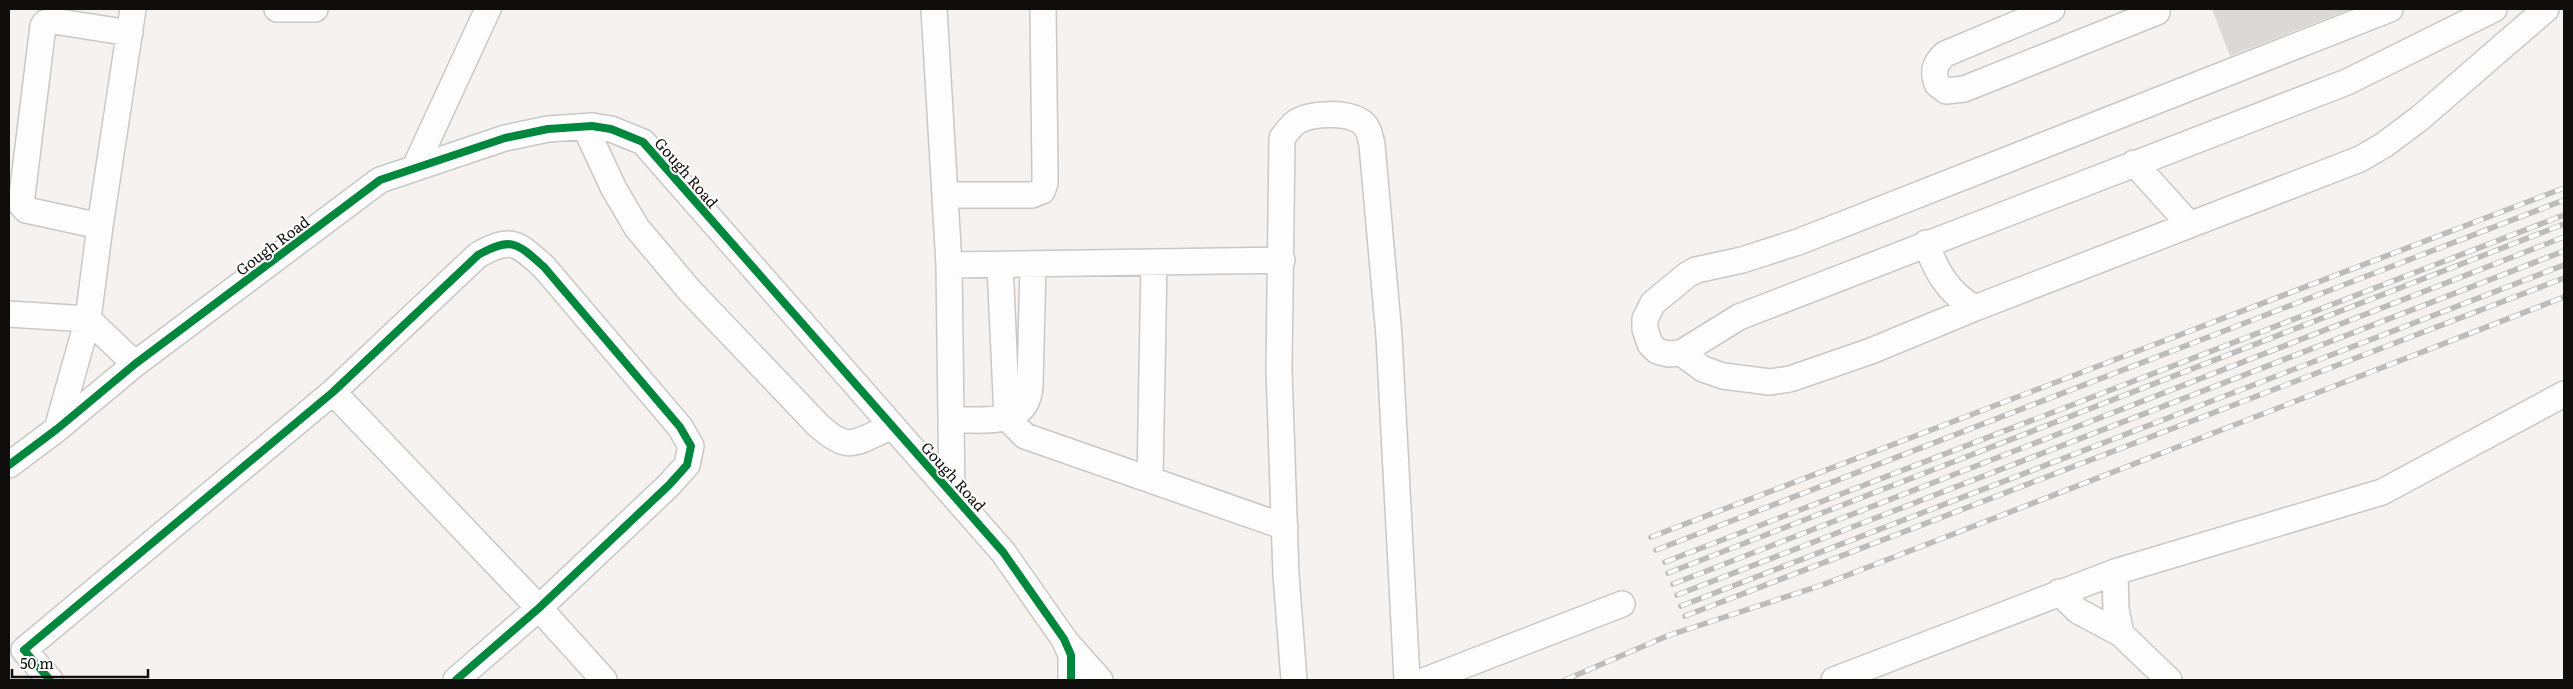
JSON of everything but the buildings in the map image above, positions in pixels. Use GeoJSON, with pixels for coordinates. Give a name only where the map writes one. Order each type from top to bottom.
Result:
{"type":"FeatureCollection","features":[{"type":"Feature","properties":{"kind":"street"},"geometry":{"type":"LineString","coordinates":[[277,9],[315,9]]}},
{"type":"Feature","properties":{"kind":"street"},"geometry":{"type":"LineString","coordinates":[[415,167],[488,9]]}},
{"type":"Feature","properties":{"kind":"street"},"geometry":{"type":"LineString","coordinates":[[934,9],[949,265],[952,494]]}},
{"type":"Feature","properties":{"kind":"street"},"geometry":{"type":"LineString","coordinates":[[945,195],[1032,195],[1042,191],[1046,172],[1043,9]]}},
{"type":"Feature","properties":{"kind":"street"},"geometry":{"type":"LineString","coordinates":[[2052,9],[1945,54],[1936,64],[1934,70],[1937,84],[1946,91],[1964,89],[2157,10]]}},
{"type":"Feature","properties":{"kind":"street"},"geometry":{"type":"LineString","coordinates":[[2390,9],[1798,242],[1742,260],[1696,270],[1662,293],[1647,311],[1645,319],[1650,344],[1657,352],[1668,354],[1681,353],[1739,316],[2347,82],[2494,9]]}},
{"type":"Feature","properties":{"kind":"street"},"geometry":{"type":"LineString","coordinates":[[1681,353],[1703,369],[1723,376],[1745,380],[1777,381],[1790,379],[1871,352],[1975,308],[2374,152],[2420,118],[2546,9]]}},
{"type":"Feature","properties":{"kind":"street"},"geometry":{"type":"LineString","coordinates":[[57,429],[88,319],[100,226],[132,21],[45,23],[43,26],[21,204],[26,210],[100,226]]}},
{"type":"Feature","properties":{"kind":"street"},"geometry":{"type":"LineString","coordinates":[[1294,680],[1285,527],[1279,370],[1282,260],[1282,138],[1297,121],[1309,116],[1335,116],[1351,117],[1361,121],[1370,132],[1372,145],[1389,336],[1407,680]]}},
{"type":"Feature","properties":{"kind":"street"},"geometry":{"type":"LineString","coordinates":[[585,127],[614,189],[637,228],[690,291],[818,425],[835,440],[849,444],[891,427]]}},
{"type":"Feature","properties":{"kind":"street","name":"Gough Road"},"geometry":{"type":"LineString","coordinates":[[9,465],[57,429],[135,364],[380,180],[505,138],[548,129],[585,127],[611,129],[643,142],[891,427],[1003,552],[1064,639],[1071,656],[1072,680]]}},
{"type":"Feature","properties":{"kind":"street"},"geometry":{"type":"LineString","coordinates":[[2134,163],[2189,224]]}},
{"type":"Feature","properties":{"kind":"street"},"geometry":{"type":"LineString","coordinates":[[50,680],[24,650],[333,392],[478,255],[496,245],[509,243],[524,249],[544,267],[680,427],[690,446],[687,465],[670,485],[539,608],[456,680]]}},
{"type":"Feature","properties":{"kind":"street"},"geometry":{"type":"LineString","coordinates":[[1926,243],[1942,279],[1952,292],[1975,308]]}},
{"type":"Feature","properties":{"kind":"street"},"geometry":{"type":"LineString","coordinates":[[949,265],[1282,260]]}},
{"type":"Feature","properties":{"kind":"street"},"geometry":{"type":"LineString","coordinates":[[1150,479],[1154,263]]}},
{"type":"Feature","properties":{"kind":"street"},"geometry":{"type":"LineString","coordinates":[[1000,265],[1007,418],[1025,436],[1285,527]]}},
{"type":"Feature","properties":{"kind":"street"},"geometry":{"type":"LineString","coordinates":[[952,420],[1007,418],[1025,406],[1030,395],[1032,265]]}},
{"type":"Feature","properties":{"kind":"street"},"geometry":{"type":"LineString","coordinates":[[9,314],[88,319],[135,364]]}},
{"type":"Feature","properties":{"kind":"street"},"geometry":{"type":"LineString","coordinates":[[333,392],[539,608],[604,680]]}},
{"type":"Feature","properties":{"kind":"street"},"geometry":{"type":"LineString","coordinates":[[1834,680],[2115,572],[2382,492],[2564,394]]}},
{"type":"Feature","properties":{"kind":"street"},"geometry":{"type":"LineString","coordinates":[[2115,572],[2116,609],[2121,634]]}},
{"type":"Feature","properties":{"kind":"street"},"geometry":{"type":"LineString","coordinates":[[2059,592],[2078,611],[2121,634],[2170,680]]}},
{"type":"Feature","properties":{"kind":"street"},"geometry":{"type":"LineString","coordinates":[[1426,680],[1458,675],[1622,604]]}},
{"type":"Feature","properties":{"kind":"street"},"geometry":{"type":"LineString","coordinates":[[1064,639],[1100,680]]}},
{"type":"Feature","properties":{"kind":"railway"},"geometry":{"type":"LineString","coordinates":[[1651,537],[2564,188]]}},
{"type":"Feature","properties":{"kind":"railway"},"geometry":{"type":"LineString","coordinates":[[1656,550],[2564,200]]}},
{"type":"Feature","properties":{"kind":"railway"},"geometry":{"type":"LineString","coordinates":[[1665,562],[2564,215]]}},
{"type":"Feature","properties":{"kind":"railway"},"geometry":{"type":"LineString","coordinates":[[1668,573],[2564,224]]}},
{"type":"Feature","properties":{"kind":"railway"},"geometry":{"type":"LineString","coordinates":[[1673,584],[2564,237]]}},
{"type":"Feature","properties":{"kind":"railway"},"geometry":{"type":"LineString","coordinates":[[1677,595],[2564,251]]}},
{"type":"Feature","properties":{"kind":"railway"},"geometry":{"type":"LineString","coordinates":[[1681,606],[2564,265]]}},
{"type":"Feature","properties":{"kind":"railway"},"geometry":{"type":"LineString","coordinates":[[1685,616],[2564,278]]}},
{"type":"Feature","properties":{"kind":"railway"},"geometry":{"type":"LineString","coordinates":[[1565,680],[1667,636],[1822,585],[2564,297]]}},
{"type":"Feature","properties":{"kind":"cycle path"},"geometry":{"type":"LineString","coordinates":[[9,465],[57,429],[135,364],[380,180],[505,138],[548,129],[592,126],[611,129],[643,142],[1003,552],[1064,639],[1071,655],[1071,680]]}},
{"type":"Feature","properties":{"kind":"cycle path"},"geometry":{"type":"LineString","coordinates":[[50,680],[24,650],[333,392],[478,255],[499,245],[507,244],[514,245],[527,252],[544,267],[680,427],[691,446],[687,465],[669,485],[539,608],[456,680]]}}]}
